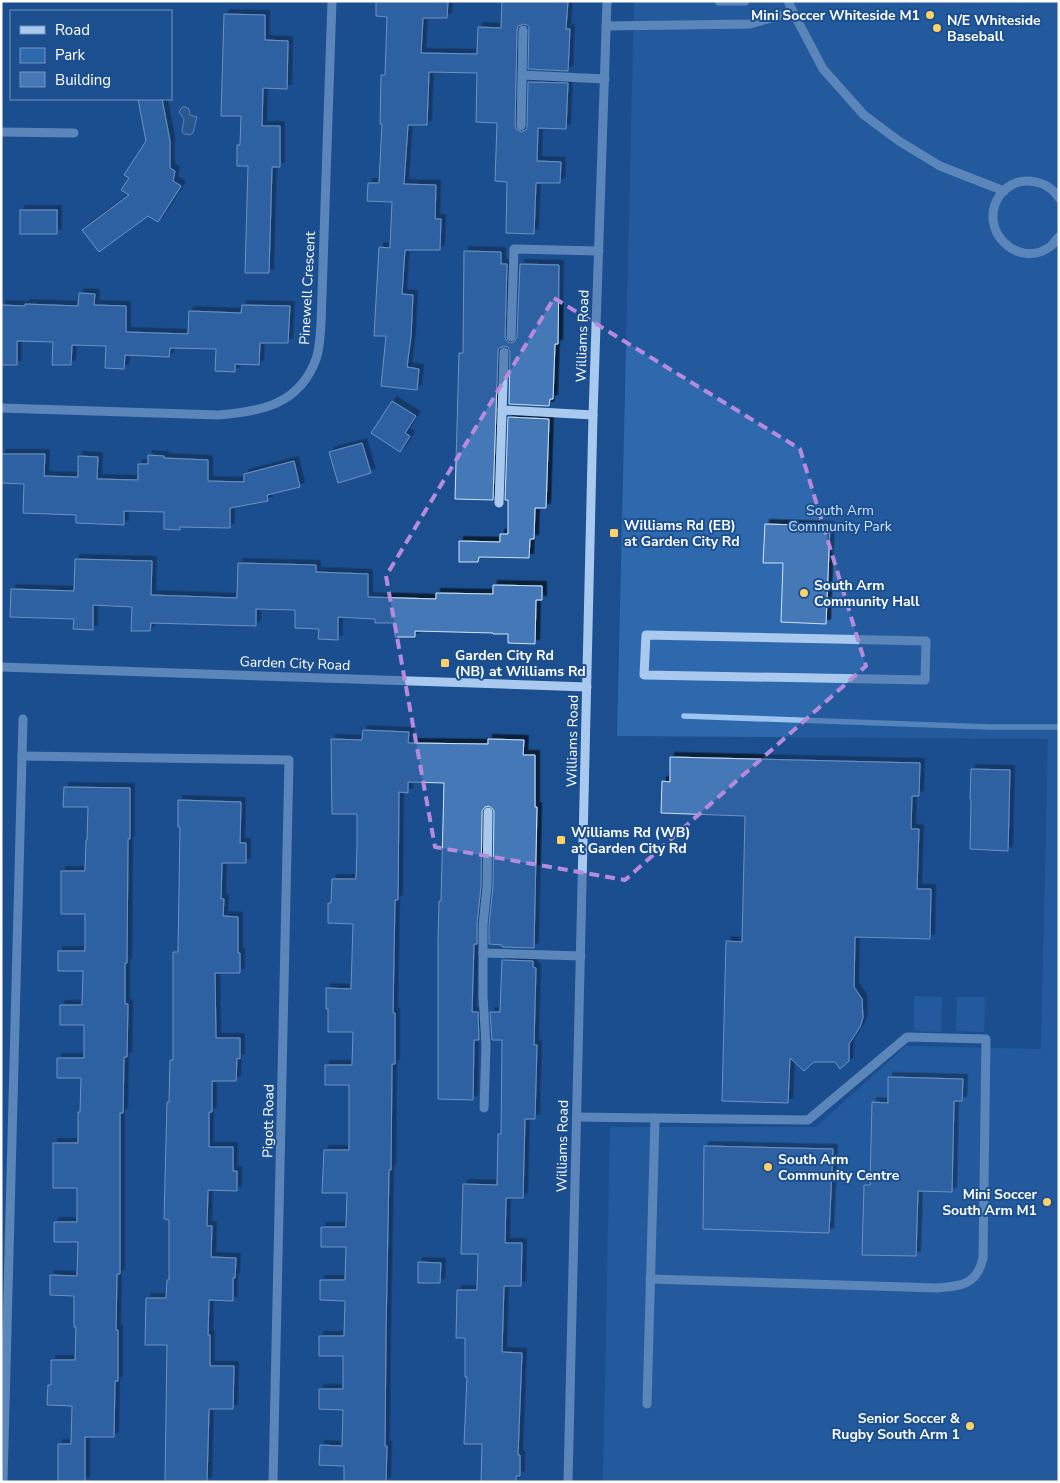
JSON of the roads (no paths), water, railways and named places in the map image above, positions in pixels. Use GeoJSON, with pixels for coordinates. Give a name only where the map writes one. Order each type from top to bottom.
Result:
{"type":"FeatureCollection","features":[{"type":"Feature","properties":{"kind":"street","name":"Pinewell Crescent"},"geometry":{"type":"LineString","coordinates":[[1,408],[237,414],[264,408],[282,400],[297,390],[309,373],[316,358],[321,324],[332,1]]}},
{"type":"Feature","properties":{"kind":"street","name":"Williams Road"},"geometry":{"type":"LineString","coordinates":[[568,1482],[592,415],[607,1]]}},
{"type":"Feature","properties":{"kind":"street"},"geometry":{"type":"LineString","coordinates":[[718,1],[745,1]]}},
{"type":"Feature","properties":{"kind":"street"},"geometry":{"type":"LineString","coordinates":[[788,1],[823,69],[864,114],[899,141],[940,166],[1004,191]]}},
{"type":"Feature","properties":{"kind":"street"},"geometry":{"type":"LineString","coordinates":[[606,26],[750,24],[793,12]]}},
{"type":"Feature","properties":{"kind":"street"},"geometry":{"type":"LineString","coordinates":[[521,126],[523,30]]}},
{"type":"Feature","properties":{"kind":"street"},"geometry":{"type":"LineString","coordinates":[[522,75],[605,79]]}},
{"type":"Feature","properties":{"kind":"street"},"geometry":{"type":"LineString","coordinates":[[1,132],[74,133]]}},
{"type":"Feature","properties":{"kind":"street"},"geometry":{"type":"LineString","coordinates":[[1059,198],[1047,186],[1036,181],[1024,181],[1013,184],[1004,191],[997,200],[993,212],[998,236],[1006,245],[1016,251],[1028,253],[1040,251],[1051,246],[1059,237]]}},
{"type":"Feature","properties":{"kind":"street"},"geometry":{"type":"LineString","coordinates":[[511,337],[514,249],[599,251]]}},
{"type":"Feature","properties":{"kind":"street"},"geometry":{"type":"LineString","coordinates":[[499,503],[504,352]]}},
{"type":"Feature","properties":{"kind":"street"},"geometry":{"type":"LineString","coordinates":[[502,410],[592,415]]}},
{"type":"Feature","properties":{"kind":"street"},"geometry":{"type":"LineString","coordinates":[[646,635],[926,641],[925,680],[644,675],[646,635]]}},
{"type":"Feature","properties":{"kind":"street","name":"Garden City Road"},"geometry":{"type":"LineString","coordinates":[[1,667],[587,687]]}},
{"type":"Feature","properties":{"kind":"street"},"geometry":{"type":"LineString","coordinates":[[3,1482],[4,1291],[23,719]]}},
{"type":"Feature","properties":{"kind":"street","name":"Pigott Road"},"geometry":{"type":"LineString","coordinates":[[22,756],[289,760],[273,1482]]}},
{"type":"Feature","properties":{"kind":"street"},"geometry":{"type":"LineString","coordinates":[[484,1108],[486,1046],[483,996],[483,925],[487,886],[488,812]]}},
{"type":"Feature","properties":{"kind":"street"},"geometry":{"type":"LineString","coordinates":[[483,953],[581,956]]}},
{"type":"Feature","properties":{"kind":"street"},"geometry":{"type":"LineString","coordinates":[[577,1118],[808,1120],[906,1038],[986,1039],[983,1258],[976,1276],[968,1283],[961,1286],[937,1288],[650,1279]]}},
{"type":"Feature","properties":{"kind":"street"},"geometry":{"type":"LineString","coordinates":[[647,1404],[655,1118]]}},
{"type":"Feature","properties":{"kind":"waterway"},"geometry":{"type":"LineString","coordinates":[[684,716],[990,727],[1059,727]]}},
{"type":"Feature","properties":{"kind":"place","name":"Mini Soccer Whiteside M1"},"geometry":{"type":"Point","coordinates":[930,15]}},
{"type":"Feature","properties":{"kind":"place","name":"N/E Whiteside Baseball"},"geometry":{"type":"Point","coordinates":[937,28]}},
{"type":"Feature","properties":{"kind":"place","name":"Williams Rd (EB) at Garden City Rd"},"geometry":{"type":"Point","coordinates":[614,533]}},
{"type":"Feature","properties":{"kind":"place","name":"South Arm Community Hall"},"geometry":{"type":"Point","coordinates":[804,593]}},
{"type":"Feature","properties":{"kind":"place","name":"Garden City Rd (NB) at Williams Rd"},"geometry":{"type":"Point","coordinates":[445,663]}},
{"type":"Feature","properties":{"kind":"place","name":"Williams Rd (WB) at Garden City Rd"},"geometry":{"type":"Point","coordinates":[561,840]}},
{"type":"Feature","properties":{"kind":"place","name":"South Arm Community Centre"},"geometry":{"type":"Point","coordinates":[768,1167]}},
{"type":"Feature","properties":{"kind":"place","name":"Mini Soccer South Arm M1"},"geometry":{"type":"Point","coordinates":[1047,1202]}},
{"type":"Feature","properties":{"kind":"place","name":"Senior Soccer & Rugby South Arm 1"},"geometry":{"type":"Point","coordinates":[970,1426]}},
{"type":"Feature","properties":{"kind":"park label","name":"South Arm Community Park"},"geometry":{"type":"Point","coordinates":[840,518]}}]}
